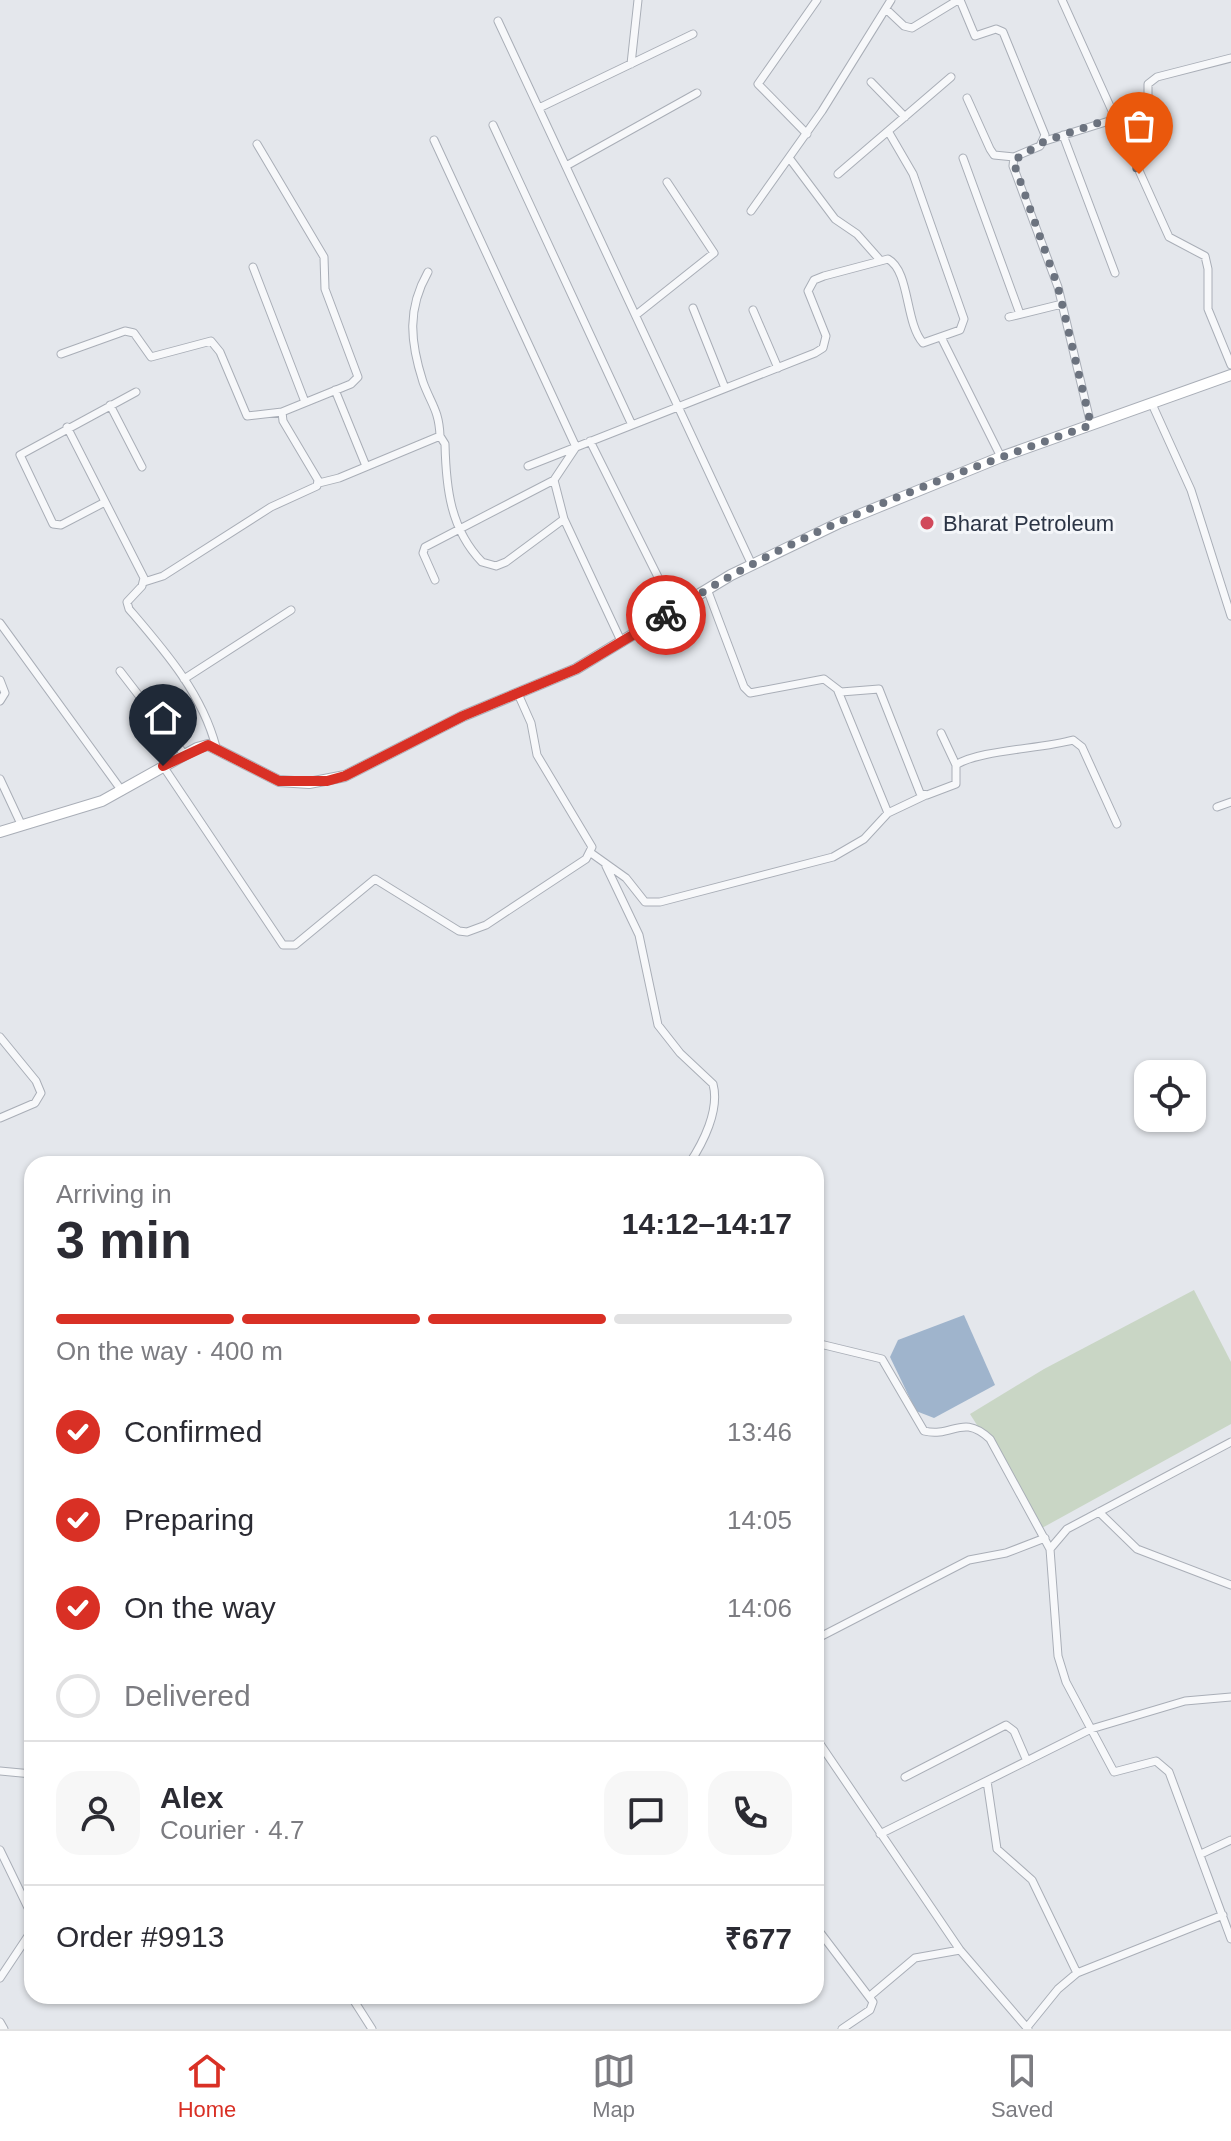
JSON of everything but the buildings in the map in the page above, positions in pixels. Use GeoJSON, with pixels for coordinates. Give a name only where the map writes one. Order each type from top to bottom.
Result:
{"type":"FeatureCollection","features":[{"type":"Feature","properties":{"kind":"main road"},"geometry":{"type":"LineString","coordinates":[[0,832],[102,801],[197,748],[216,747],[279,781],[327,781],[363,768],[463,716],[519,696],[622,643],[707,589],[839,523],[1001,457],[1231,375]]}},
{"type":"Feature","properties":{"kind":"street"},"geometry":{"type":"LineString","coordinates":[[631,64],[638,0]]}},
{"type":"Feature","properties":{"kind":"street"},"geometry":{"type":"LineString","coordinates":[[807,134],[760,87],[758,81],[817,0]]}},
{"type":"Feature","properties":{"kind":"street"},"geometry":{"type":"LineString","coordinates":[[751,211],[807,134],[891,0]]}},
{"type":"Feature","properties":{"kind":"street"},"geometry":{"type":"LineString","coordinates":[[886,9],[904,26],[912,28],[959,0],[975,36],[996,29],[1003,32],[1045,141]]}},
{"type":"Feature","properties":{"kind":"street"},"geometry":{"type":"LineString","coordinates":[[1062,0],[1169,237],[1205,256],[1208,309],[1231,365]]}},
{"type":"Feature","properties":{"kind":"street"},"geometry":{"type":"LineString","coordinates":[[498,21],[752,565]]}},
{"type":"Feature","properties":{"kind":"street"},"geometry":{"type":"LineString","coordinates":[[539,108],[693,34]]}},
{"type":"Feature","properties":{"kind":"street"},"geometry":{"type":"LineString","coordinates":[[967,98],[994,155],[1014,157],[1045,141],[1146,108],[1148,84],[1157,77],[1231,58]]}},
{"type":"Feature","properties":{"kind":"street"},"geometry":{"type":"LineString","coordinates":[[838,174],[951,77]]}},
{"type":"Feature","properties":{"kind":"street"},"geometry":{"type":"LineString","coordinates":[[871,82],[905,117]]}},
{"type":"Feature","properties":{"kind":"street"},"geometry":{"type":"LineString","coordinates":[[566,166],[697,93]]}},
{"type":"Feature","properties":{"kind":"street"},"geometry":{"type":"LineString","coordinates":[[493,125],[632,425]]}},
{"type":"Feature","properties":{"kind":"street"},"geometry":{"type":"LineString","coordinates":[[528,466],[823,348],[826,336],[808,291],[814,280],[880,260],[894,262],[919,338],[928,344],[960,330],[964,319],[913,174],[888,131]]}},
{"type":"Feature","properties":{"kind":"street"},"geometry":{"type":"LineString","coordinates":[[1063,135],[1115,273]]}},
{"type":"Feature","properties":{"kind":"street"},"geometry":{"type":"LineString","coordinates":[[434,140],[576,447]]}},
{"type":"Feature","properties":{"kind":"street"},"geometry":{"type":"LineString","coordinates":[[61,354],[125,331],[134,333],[151,357],[211,341],[218,348],[247,416],[282,412],[356,382],[358,377],[323,283],[326,262],[257,144]]}},
{"type":"Feature","properties":{"kind":"street"},"geometry":{"type":"LineString","coordinates":[[1014,157],[1013,166],[1062,304],[1091,425]]}},
{"type":"Feature","properties":{"kind":"street"},"geometry":{"type":"LineString","coordinates":[[963,158],[1020,314]]}},
{"type":"Feature","properties":{"kind":"street"},"geometry":{"type":"LineString","coordinates":[[790,159],[835,219],[857,234],[880,260]]}},
{"type":"Feature","properties":{"kind":"street"},"geometry":{"type":"LineString","coordinates":[[636,315],[714,253],[667,182]]}},
{"type":"Feature","properties":{"kind":"street"},"geometry":{"type":"LineString","coordinates":[[253,267],[305,402]]}},
{"type":"Feature","properties":{"kind":"street"},"geometry":{"type":"LineString","coordinates":[[428,272],[416,294],[411,319],[420,368],[439,414],[450,503],[459,528],[476,556],[496,566],[559,527],[564,519]]}},
{"type":"Feature","properties":{"kind":"street"},"geometry":{"type":"LineString","coordinates":[[1009,317],[1062,304]]}},
{"type":"Feature","properties":{"kind":"street"},"geometry":{"type":"LineString","coordinates":[[693,308],[725,388]]}},
{"type":"Feature","properties":{"kind":"street"},"geometry":{"type":"LineString","coordinates":[[753,310],[778,368]]}},
{"type":"Feature","properties":{"kind":"street"},"geometry":{"type":"LineString","coordinates":[[942,339],[1001,457]]}},
{"type":"Feature","properties":{"kind":"street"},"geometry":{"type":"LineString","coordinates":[[335,390],[366,466]]}},
{"type":"Feature","properties":{"kind":"street"},"geometry":{"type":"LineString","coordinates":[[105,502],[56,526],[38,496],[20,455],[136,392]]}},
{"type":"Feature","properties":{"kind":"street"},"geometry":{"type":"LineString","coordinates":[[1152,404],[1191,490],[1231,616]]}},
{"type":"Feature","properties":{"kind":"street"},"geometry":{"type":"LineString","coordinates":[[110,405],[142,467]]}},
{"type":"Feature","properties":{"kind":"street"},"geometry":{"type":"LineString","coordinates":[[282,412],[283,421],[319,483]]}},
{"type":"Feature","properties":{"kind":"street"},"geometry":{"type":"LineString","coordinates":[[67,427],[144,582]]}},
{"type":"Feature","properties":{"kind":"street"},"geometry":{"type":"LineString","coordinates":[[216,747],[206,715],[184,679],[129,609],[127,602],[144,582],[163,576],[271,507],[319,483],[440,436]]}},
{"type":"Feature","properties":{"kind":"street"},"geometry":{"type":"LineString","coordinates":[[590,441],[674,609]]}},
{"type":"Feature","properties":{"kind":"street"},"geometry":{"type":"LineString","coordinates":[[435,580],[423,550],[459,528],[554,480],[576,447]]}},
{"type":"Feature","properties":{"kind":"street"},"geometry":{"type":"LineString","coordinates":[[554,480],[564,519],[622,643]]}},
{"type":"Feature","properties":{"kind":"street"},"geometry":{"type":"LineString","coordinates":[[707,589],[746,691],[755,694],[824,679],[838,691],[888,813]]}},
{"type":"Feature","properties":{"kind":"street"},"geometry":{"type":"LineString","coordinates":[[184,679],[291,610]]}},
{"type":"Feature","properties":{"kind":"street"},"geometry":{"type":"LineString","coordinates":[[0,623],[122,791]]}},
{"type":"Feature","properties":{"kind":"street"},"geometry":{"type":"LineString","coordinates":[[120,671],[184,754]]}},
{"type":"Feature","properties":{"kind":"street"},"geometry":{"type":"LineString","coordinates":[[0,680],[5,693],[0,701]]}},
{"type":"Feature","properties":{"kind":"street"},"geometry":{"type":"LineString","coordinates":[[838,691],[879,689],[918,790],[927,795]]}},
{"type":"Feature","properties":{"kind":"street"},"geometry":{"type":"LineString","coordinates":[[519,696],[531,723],[537,755],[591,841],[591,853]]}},
{"type":"Feature","properties":{"kind":"street"},"geometry":{"type":"LineString","coordinates":[[591,853],[626,878],[645,902],[660,902],[833,857],[864,839],[888,813],[956,784],[956,765],[941,733]]}},
{"type":"Feature","properties":{"kind":"street"},"geometry":{"type":"LineString","coordinates":[[956,765],[976,756],[1077,741],[1117,824]]}},
{"type":"Feature","properties":{"kind":"street"},"geometry":{"type":"LineString","coordinates":[[163,766],[279,941],[288,947],[305,939],[375,879],[459,931],[476,930],[591,853]]}},
{"type":"Feature","properties":{"kind":"street"},"geometry":{"type":"LineString","coordinates":[[0,779],[21,824]]}},
{"type":"Feature","properties":{"kind":"street"},"geometry":{"type":"LineString","coordinates":[[1217,807],[1231,802]]}},
{"type":"Feature","properties":{"kind":"street"},"geometry":{"type":"LineString","coordinates":[[605,864],[639,935],[658,1025],[680,1053],[708,1077],[715,1092],[709,1122],[693,1156]]}},
{"type":"Feature","properties":{"kind":"street"},"geometry":{"type":"LineString","coordinates":[[0,1037],[36,1081],[41,1093],[35,1103],[0,1118]]}},
{"type":"Feature","properties":{"kind":"street"},"geometry":{"type":"LineString","coordinates":[[824,1345],[882,1359],[924,1431],[934,1432],[965,1425],[980,1430],[990,1439],[1050,1549],[1061,1669],[1114,1772],[1121,1773],[1148,1761],[1163,1765],[1201,1854],[1231,1939]]}},
{"type":"Feature","properties":{"kind":"street"},"geometry":{"type":"LineString","coordinates":[[1050,1549],[1067,1529],[1231,1442]]}},
{"type":"Feature","properties":{"kind":"street"},"geometry":{"type":"LineString","coordinates":[[1099,1512],[1137,1549],[1231,1585]]}},
{"type":"Feature","properties":{"kind":"street"},"geometry":{"type":"LineString","coordinates":[[824,1635],[969,1560],[1006,1553],[1045,1538]]}},
{"type":"Feature","properties":{"kind":"street"},"geometry":{"type":"LineString","coordinates":[[880,1834],[1091,1729],[1185,1701],[1231,1697]]}},
{"type":"Feature","properties":{"kind":"street"},"geometry":{"type":"LineString","coordinates":[[905,1777],[1006,1725],[1014,1731],[1027,1761]]}},
{"type":"Feature","properties":{"kind":"street"},"geometry":{"type":"LineString","coordinates":[[824,1750],[960,1950],[1028,2028],[1058,1989],[1077,1973],[1223,1915]]}},
{"type":"Feature","properties":{"kind":"street"},"geometry":{"type":"LineString","coordinates":[[0,1771],[24,1773]]}},
{"type":"Feature","properties":{"kind":"street"},"geometry":{"type":"LineString","coordinates":[[987,1781],[997,1849],[1032,1880],[1077,1973]]}},
{"type":"Feature","properties":{"kind":"street"},"geometry":{"type":"LineString","coordinates":[[1201,1854],[1231,1840]]}},
{"type":"Feature","properties":{"kind":"street"},"geometry":{"type":"LineString","coordinates":[[0,1850],[24,1900]]}},
{"type":"Feature","properties":{"kind":"street"},"geometry":{"type":"LineString","coordinates":[[824,1937],[870,1996],[873,2007],[842,2029]]}},
{"type":"Feature","properties":{"kind":"street"},"geometry":{"type":"LineString","coordinates":[[0,1978],[24,1942]]}},
{"type":"Feature","properties":{"kind":"street"},"geometry":{"type":"LineString","coordinates":[[870,1996],[915,1958],[960,1950]]}},
{"type":"Feature","properties":{"kind":"street"},"geometry":{"type":"LineString","coordinates":[[356,2004],[372,2029]]}},
{"type":"Feature","properties":{"kind":"street"},"geometry":{"type":"LineString","coordinates":[[0,2022],[4,2029]]}},
{"type":"Feature","properties":{"kind":"green space"},"geometry":{"type":"Polygon","coordinates":[[[1194,1290],[1231,1362],[1231,1424],[1042,1528],[970,1414],[1044,1369],[1194,1290]]]}},
{"type":"Feature","properties":{"kind":"water"},"geometry":{"type":"Polygon","coordinates":[[[964,1315],[995,1385],[934,1418],[916,1411],[890,1357],[898,1340],[964,1315]]]}},
{"type":"Feature","properties":{"kind":"way so far"},"geometry":{"type":"LineString","coordinates":[[666,615],[731,575],[839,523],[1001,457],[1091,425],[1058,287],[1013,161],[1018,154],[1045,141],[1113,118],[1139,174]]}},
{"type":"Feature","properties":{"kind":"place","name":"Bharat Petroleum"},"geometry":{"type":"Point","coordinates":[927,523]}},
{"type":"Feature","properties":{"kind":"route"},"geometry":{"type":"LineString","coordinates":[[163,766],[208,745],[279,781],[309,783],[345,776],[463,716],[519,696],[576,669],[666,615]]}}]}
